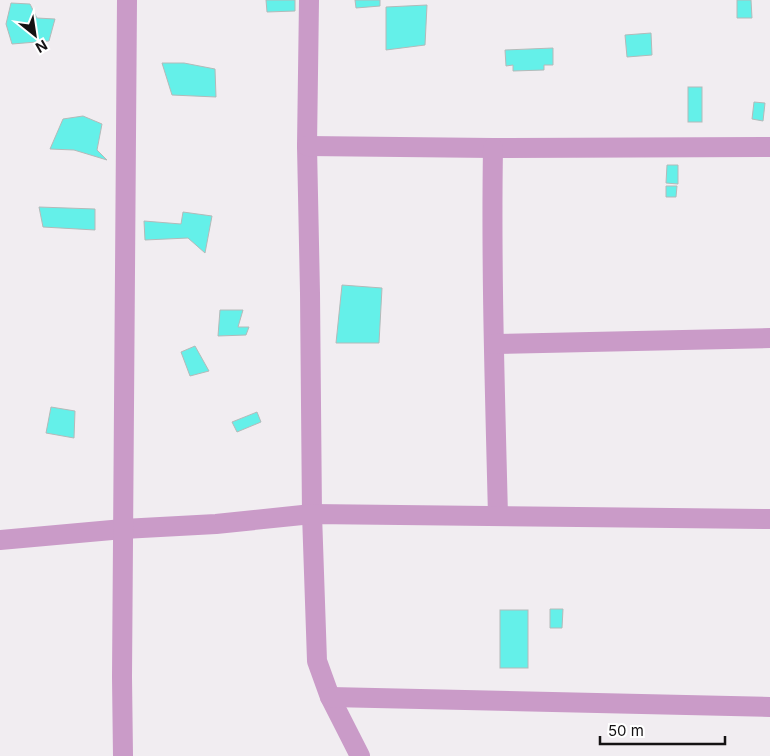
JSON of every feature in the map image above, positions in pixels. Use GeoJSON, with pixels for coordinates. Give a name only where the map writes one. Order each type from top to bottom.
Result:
{"type":"FeatureCollection","features":[{"type":"Feature","properties":{"kind":"street"},"geometry":{"type":"LineString","coordinates":[[123,756],[127,0]]}},
{"type":"Feature","properties":{"kind":"street"},"geometry":{"type":"LineString","coordinates":[[309,0],[307,146],[312,514],[317,662],[330,697],[360,756]]}},
{"type":"Feature","properties":{"kind":"street"},"geometry":{"type":"LineString","coordinates":[[307,146],[493,148],[770,147]]}},
{"type":"Feature","properties":{"kind":"street"},"geometry":{"type":"LineString","coordinates":[[493,148],[492,219],[498,516]]}},
{"type":"Feature","properties":{"kind":"street"},"geometry":{"type":"LineString","coordinates":[[494,344],[770,338]]}},
{"type":"Feature","properties":{"kind":"street"},"geometry":{"type":"LineString","coordinates":[[0,540],[123,529],[216,524],[312,514],[770,518]]}},
{"type":"Feature","properties":{"kind":"street"},"geometry":{"type":"LineString","coordinates":[[330,697],[770,707]]}},
{"type":"Feature","properties":{"kind":"building"},"geometry":{"type":"Polygon","coordinates":[[[266,0],[295,0],[295,11],[267,12],[266,0]]]}},
{"type":"Feature","properties":{"kind":"building"},"geometry":{"type":"Polygon","coordinates":[[[355,0],[380,0],[380,6],[356,8],[355,0]]]}},
{"type":"Feature","properties":{"kind":"building"},"geometry":{"type":"Polygon","coordinates":[[[737,0],[751,0],[752,18],[737,18],[737,0]]]}},
{"type":"Feature","properties":{"kind":"building"},"geometry":{"type":"Polygon","coordinates":[[[11,3],[30,4],[37,18],[55,19],[49,41],[12,44],[6,24],[11,3]]]}},
{"type":"Feature","properties":{"kind":"building"},"geometry":{"type":"Polygon","coordinates":[[[427,5],[425,45],[386,50],[386,7],[427,5]]]}},
{"type":"Feature","properties":{"kind":"building"},"geometry":{"type":"Polygon","coordinates":[[[651,33],[652,55],[627,57],[625,35],[651,33]]]}},
{"type":"Feature","properties":{"kind":"building"},"geometry":{"type":"Polygon","coordinates":[[[553,48],[553,65],[544,65],[544,70],[513,71],[513,65],[506,66],[505,50],[553,48]]]}},
{"type":"Feature","properties":{"kind":"building"},"geometry":{"type":"Polygon","coordinates":[[[162,63],[184,63],[215,69],[216,97],[172,95],[162,63]]]}},
{"type":"Feature","properties":{"kind":"building"},"geometry":{"type":"Polygon","coordinates":[[[688,87],[702,87],[702,122],[688,122],[688,87]]]}},
{"type":"Feature","properties":{"kind":"building"},"geometry":{"type":"Polygon","coordinates":[[[754,102],[765,103],[763,121],[752,119],[754,102]]]}},
{"type":"Feature","properties":{"kind":"building"},"geometry":{"type":"Polygon","coordinates":[[[83,116],[102,124],[97,150],[107,160],[74,150],[50,149],[63,119],[83,116]]]}},
{"type":"Feature","properties":{"kind":"building"},"geometry":{"type":"Polygon","coordinates":[[[667,165],[678,165],[678,184],[666,183],[667,165]]]}},
{"type":"Feature","properties":{"kind":"building"},"geometry":{"type":"Polygon","coordinates":[[[666,186],[677,186],[676,197],[666,197],[666,186]]]}},
{"type":"Feature","properties":{"kind":"building"},"geometry":{"type":"Polygon","coordinates":[[[39,207],[95,209],[95,230],[43,227],[39,207]]]}},
{"type":"Feature","properties":{"kind":"building"},"geometry":{"type":"Polygon","coordinates":[[[183,212],[212,216],[205,253],[188,238],[145,240],[144,221],[181,224],[183,212]]]}},
{"type":"Feature","properties":{"kind":"building"},"geometry":{"type":"Polygon","coordinates":[[[342,285],[382,288],[379,343],[336,343],[342,285]]]}},
{"type":"Feature","properties":{"kind":"building"},"geometry":{"type":"Polygon","coordinates":[[[220,310],[243,310],[238,327],[249,327],[246,335],[218,336],[220,310]]]}},
{"type":"Feature","properties":{"kind":"building"},"geometry":{"type":"Polygon","coordinates":[[[195,346],[209,371],[190,376],[181,352],[195,346]]]}},
{"type":"Feature","properties":{"kind":"building"},"geometry":{"type":"Polygon","coordinates":[[[51,407],[75,411],[74,438],[46,433],[51,407]]]}},
{"type":"Feature","properties":{"kind":"building"},"geometry":{"type":"Polygon","coordinates":[[[257,412],[261,422],[237,432],[232,422],[257,412]]]}},
{"type":"Feature","properties":{"kind":"building"},"geometry":{"type":"Polygon","coordinates":[[[550,609],[563,609],[562,628],[550,628],[550,609]]]}},
{"type":"Feature","properties":{"kind":"building"},"geometry":{"type":"Polygon","coordinates":[[[500,610],[528,610],[528,668],[500,668],[500,610]]]}}]}
